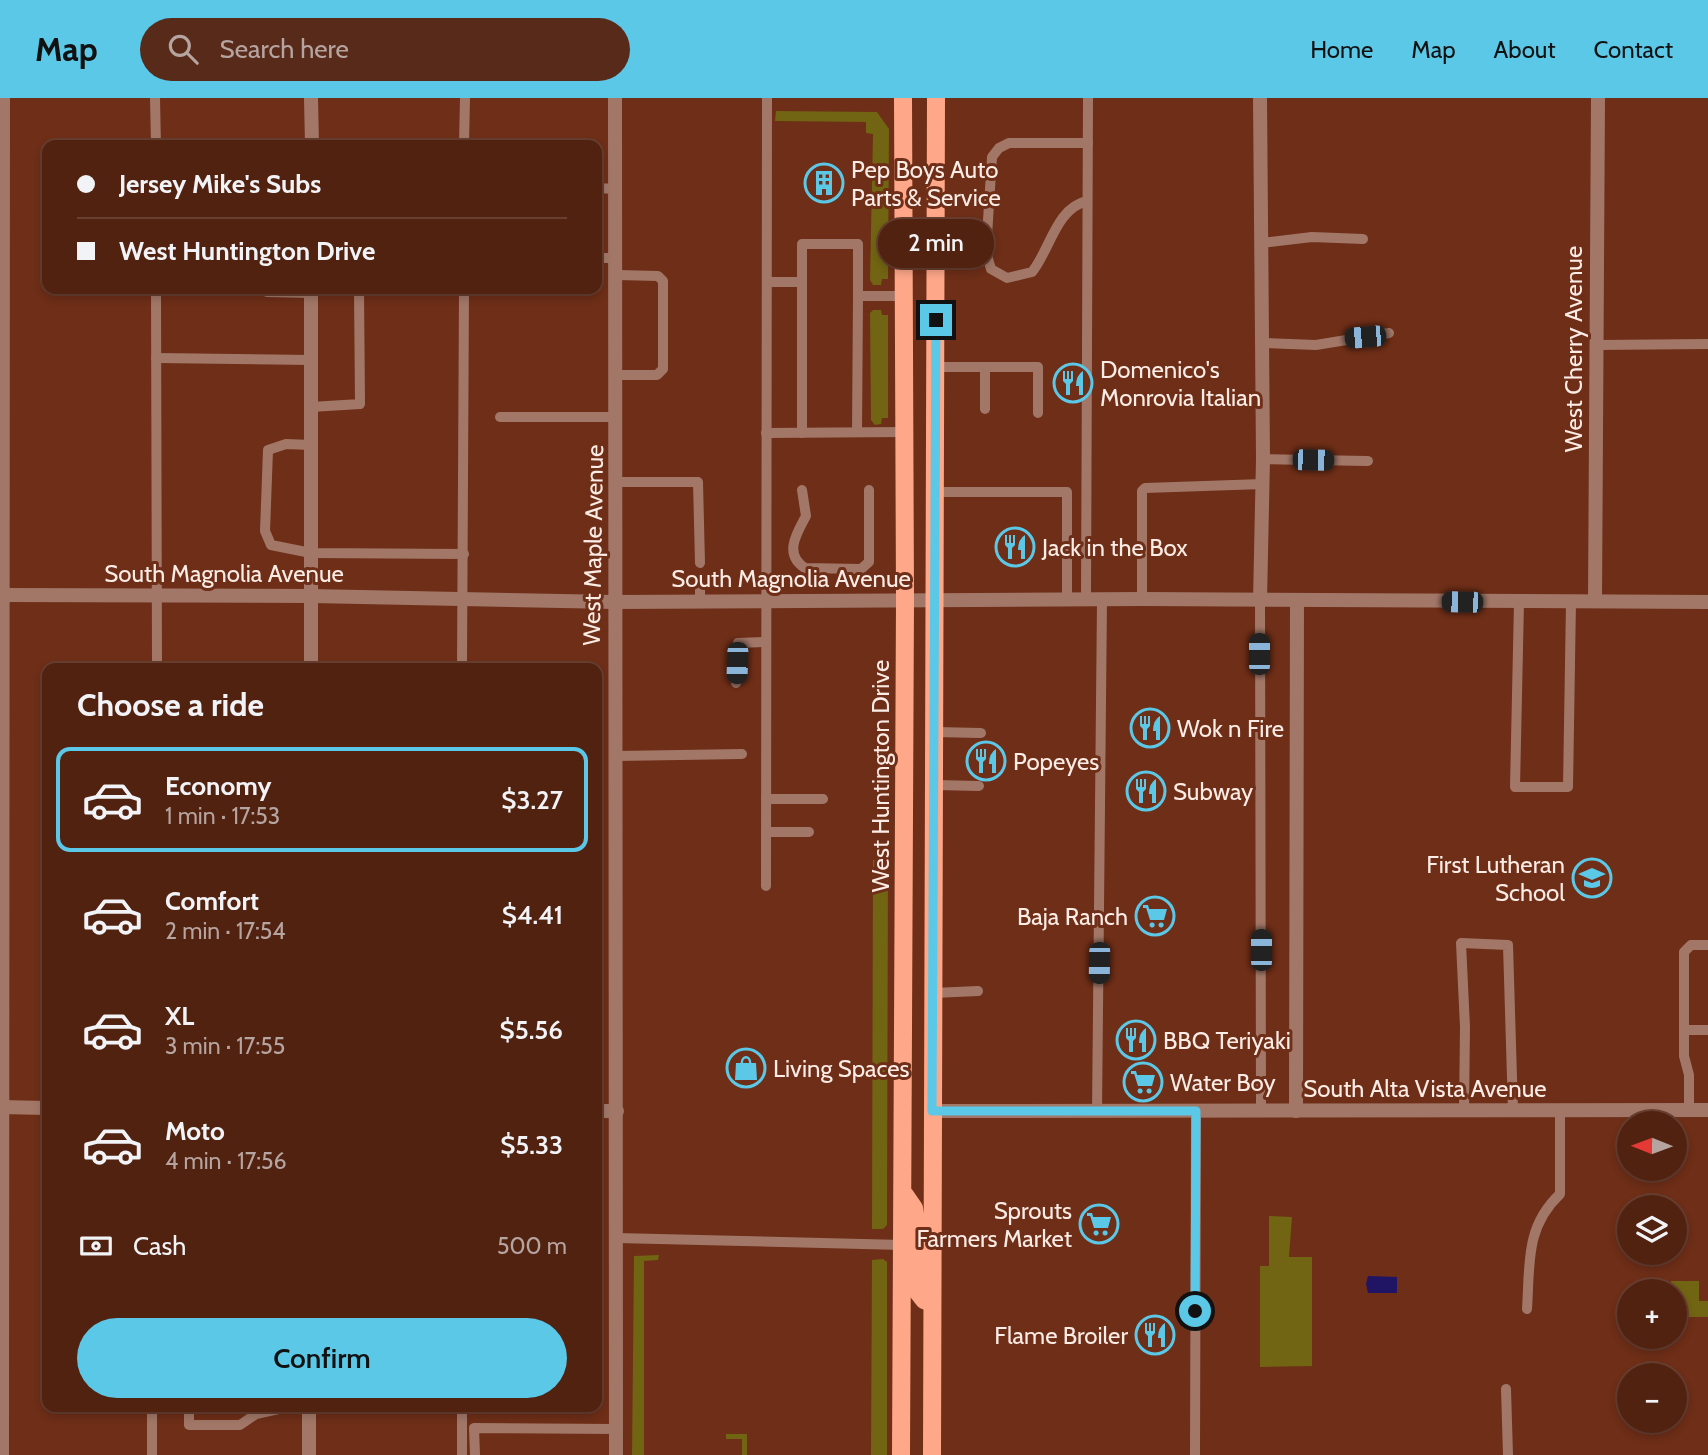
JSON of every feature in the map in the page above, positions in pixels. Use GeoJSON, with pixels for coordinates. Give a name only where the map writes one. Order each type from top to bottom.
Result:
{"type":"FeatureCollection","features":[{"type":"Feature","properties":{"kind":"main road","name":"West Huntington Drive"},"geometry":{"type":"LineString","coordinates":[[901,1455],[905,600],[903,98]]}},
{"type":"Feature","properties":{"kind":"main road"},"geometry":{"type":"LineString","coordinates":[[932,1455],[937,600],[936,98]]}},
{"type":"Feature","properties":{"kind":"main road"},"geometry":{"type":"LineString","coordinates":[[903,1004],[915,1030],[915,1092],[932,1111]]}},
{"type":"Feature","properties":{"kind":"main road"},"geometry":{"type":"LineString","coordinates":[[903,1192],[914,1208],[917,1227],[917,1291],[924,1300],[932,1303]]}},
{"type":"Feature","properties":{"kind":"street"},"geometry":{"type":"LineString","coordinates":[[2,1455],[3,98]]}},
{"type":"Feature","properties":{"kind":"street"},"geometry":{"type":"LineString","coordinates":[[311,98],[312,140]]}},
{"type":"Feature","properties":{"kind":"street","name":"West Maple Avenue"},"geometry":{"type":"LineString","coordinates":[[615,98],[616,1455]]}},
{"type":"Feature","properties":{"kind":"street"},"geometry":{"type":"LineString","coordinates":[[1260,98],[1263,342],[1260,601]]}},
{"type":"Feature","properties":{"kind":"street","name":"West Cherry Avenue"},"geometry":{"type":"LineString","coordinates":[[1595,601],[1598,98]]}},
{"type":"Feature","properties":{"kind":"street"},"geometry":{"type":"LineString","coordinates":[[311,663],[312,294]]}},
{"type":"Feature","properties":{"kind":"street","name":"South Magnolia Avenue"},"geometry":{"type":"LineString","coordinates":[[2,595],[311,596],[614,603],[1142,599],[1708,602]]}},
{"type":"Feature","properties":{"kind":"street"},"geometry":{"type":"LineString","coordinates":[[1296,1111],[1297,600]]}},
{"type":"Feature","properties":{"kind":"street"},"geometry":{"type":"LineString","coordinates":[[1,1107],[42,1108]]}},
{"type":"Feature","properties":{"kind":"street"},"geometry":{"type":"LineString","coordinates":[[602,1111],[617,1111]]}},
{"type":"Feature","properties":{"kind":"street","name":"South Alta Vista Avenue"},"geometry":{"type":"LineString","coordinates":[[932,1111],[1708,1111]]}},
{"type":"Feature","properties":{"kind":"street"},"geometry":{"type":"LineString","coordinates":[[309,1412],[309,1455]]}},
{"type":"Feature","properties":{"kind":"lane"},"geometry":{"type":"LineString","coordinates":[[155,98],[156,140]]}},
{"type":"Feature","properties":{"kind":"lane"},"geometry":{"type":"LineString","coordinates":[[464,140],[465,98]]}},
{"type":"Feature","properties":{"kind":"lane"},"geometry":{"type":"LineString","coordinates":[[766,886],[767,98]]}},
{"type":"Feature","properties":{"kind":"lane"},"geometry":{"type":"LineString","coordinates":[[1086,600],[1088,98]]}},
{"type":"Feature","properties":{"kind":"lane"},"geometry":{"type":"LineString","coordinates":[[1087,201],[1079,203],[1066,213],[1032,272],[1015,278],[999,275],[991,269],[986,252],[992,157],[999,148],[1009,143],[1088,143]]}},
{"type":"Feature","properties":{"kind":"lane"},"geometry":{"type":"LineString","coordinates":[[602,188],[615,189]]}},
{"type":"Feature","properties":{"kind":"lane"},"geometry":{"type":"LineString","coordinates":[[1262,243],[1312,237],[1363,239]]}},
{"type":"Feature","properties":{"kind":"lane"},"geometry":{"type":"LineString","coordinates":[[802,433],[802,244],[858,244],[857,432]]}},
{"type":"Feature","properties":{"kind":"lane"},"geometry":{"type":"LineString","coordinates":[[936,251],[986,252]]}},
{"type":"Feature","properties":{"kind":"lane"},"geometry":{"type":"LineString","coordinates":[[602,258],[617,258]]}},
{"type":"Feature","properties":{"kind":"lane"},"geometry":{"type":"LineString","coordinates":[[617,275],[658,276],[663,281],[663,369],[657,375],[617,375]]}},
{"type":"Feature","properties":{"kind":"lane"},"geometry":{"type":"LineString","coordinates":[[767,282],[802,282]]}},
{"type":"Feature","properties":{"kind":"lane"},"geometry":{"type":"LineString","coordinates":[[156,294],[157,663]]}},
{"type":"Feature","properties":{"kind":"lane"},"geometry":{"type":"LineString","coordinates":[[311,407],[360,404],[359,294]]}},
{"type":"Feature","properties":{"kind":"lane"},"geometry":{"type":"LineString","coordinates":[[462,663],[464,294]]}},
{"type":"Feature","properties":{"kind":"lane"},"geometry":{"type":"LineString","coordinates":[[858,296],[904,296]]}},
{"type":"Feature","properties":{"kind":"lane"},"geometry":{"type":"LineString","coordinates":[[1263,342],[1324,344],[1389,333]]}},
{"type":"Feature","properties":{"kind":"lane"},"geometry":{"type":"LineString","coordinates":[[1596,345],[1707,344]]}},
{"type":"Feature","properties":{"kind":"lane"},"geometry":{"type":"LineString","coordinates":[[156,358],[311,360]]}},
{"type":"Feature","properties":{"kind":"lane"},"geometry":{"type":"LineString","coordinates":[[936,367],[1038,367],[1038,413]]}},
{"type":"Feature","properties":{"kind":"lane"},"geometry":{"type":"LineString","coordinates":[[985,367],[985,409]]}},
{"type":"Feature","properties":{"kind":"lane"},"geometry":{"type":"LineString","coordinates":[[500,417],[617,417]]}},
{"type":"Feature","properties":{"kind":"lane"},"geometry":{"type":"LineString","coordinates":[[766,433],[905,432]]}},
{"type":"Feature","properties":{"kind":"lane"},"geometry":{"type":"LineString","coordinates":[[311,445],[286,444],[268,450],[265,531],[271,545],[311,553],[464,554]]}},
{"type":"Feature","properties":{"kind":"lane"},"geometry":{"type":"LineString","coordinates":[[1263,459],[1368,461]]}},
{"type":"Feature","properties":{"kind":"lane"},"geometry":{"type":"LineString","coordinates":[[617,482],[698,482],[700,563]]}},
{"type":"Feature","properties":{"kind":"lane"},"geometry":{"type":"LineString","coordinates":[[1142,599],[1142,491],[1145,488],[1263,484]]}},
{"type":"Feature","properties":{"kind":"lane"},"geometry":{"type":"LineString","coordinates":[[802,490],[806,516],[795,531],[793,542],[797,562],[805,568],[861,569],[869,562],[869,490]]}},
{"type":"Feature","properties":{"kind":"lane"},"geometry":{"type":"LineString","coordinates":[[937,492],[1067,492],[1067,600]]}},
{"type":"Feature","properties":{"kind":"lane"},"geometry":{"type":"LineString","coordinates":[[700,581],[700,601]]}},
{"type":"Feature","properties":{"kind":"lane"},"geometry":{"type":"LineString","coordinates":[[1097,1112],[1102,600]]}},
{"type":"Feature","properties":{"kind":"lane"},"geometry":{"type":"LineString","coordinates":[[1260,601],[1261,1111]]}},
{"type":"Feature","properties":{"kind":"lane"},"geometry":{"type":"LineString","coordinates":[[1519,602],[1515,788],[1568,788],[1571,601]]}},
{"type":"Feature","properties":{"kind":"lane"},"geometry":{"type":"LineString","coordinates":[[736,683],[738,643],[766,642]]}},
{"type":"Feature","properties":{"kind":"lane"},"geometry":{"type":"LineString","coordinates":[[935,732],[981,733]]}},
{"type":"Feature","properties":{"kind":"lane"},"geometry":{"type":"LineString","coordinates":[[617,756],[742,754]]}},
{"type":"Feature","properties":{"kind":"lane"},"geometry":{"type":"LineString","coordinates":[[935,785],[979,786]]}},
{"type":"Feature","properties":{"kind":"lane"},"geometry":{"type":"LineString","coordinates":[[766,799],[823,799]]}},
{"type":"Feature","properties":{"kind":"lane"},"geometry":{"type":"LineString","coordinates":[[766,832],[809,832]]}},
{"type":"Feature","properties":{"kind":"lane"},"geometry":{"type":"LineString","coordinates":[[1464,1110],[1465,1027],[1461,943],[1508,945],[1513,1111]]}},
{"type":"Feature","properties":{"kind":"lane"},"geometry":{"type":"LineString","coordinates":[[1689,1110],[1684,1030],[1684,953],[1691,945],[1708,945]]}},
{"type":"Feature","properties":{"kind":"lane"},"geometry":{"type":"LineString","coordinates":[[933,993],[978,991]]}},
{"type":"Feature","properties":{"kind":"lane"},"geometry":{"type":"LineString","coordinates":[[1684,1030],[1708,1030]]}},
{"type":"Feature","properties":{"kind":"lane"},"geometry":{"type":"LineString","coordinates":[[1195,1455],[1196,1111]]}},
{"type":"Feature","properties":{"kind":"lane"},"geometry":{"type":"LineString","coordinates":[[1527,1309],[1531,1245],[1542,1210],[1559,1194],[1560,1111]]}},
{"type":"Feature","properties":{"kind":"lane"},"geometry":{"type":"LineString","coordinates":[[616,1238],[903,1245]]}},
{"type":"Feature","properties":{"kind":"lane"},"geometry":{"type":"LineString","coordinates":[[1506,1390],[1508,1455]]}},
{"type":"Feature","properties":{"kind":"lane"},"geometry":{"type":"LineString","coordinates":[[152,1412],[152,1455]]}},
{"type":"Feature","properties":{"kind":"lane"},"geometry":{"type":"LineString","coordinates":[[189,1412],[189,1425],[240,1425],[253,1412]]}},
{"type":"Feature","properties":{"kind":"lane"},"geometry":{"type":"LineString","coordinates":[[462,1412],[462,1455]]}},
{"type":"Feature","properties":{"kind":"lane"},"geometry":{"type":"LineString","coordinates":[[475,1455],[474,1429],[616,1429]]}},
{"type":"Feature","properties":{"kind":"shaded area"},"geometry":{"type":"Polygon","coordinates":[[[776,111],[877,112],[889,129],[888,279],[882,279],[881,285],[873,285],[870,280],[873,134],[866,133],[866,122],[775,121],[776,111]]]}},
{"type":"Feature","properties":{"kind":"shaded area"},"geometry":{"type":"Polygon","coordinates":[[[873,310],[881,310],[882,315],[888,315],[888,418],[882,418],[881,424],[875,425],[871,420],[870,313],[873,310]]]}},
{"type":"Feature","properties":{"kind":"shaded area"},"geometry":{"type":"Polygon","coordinates":[[[873,860],[888,860],[887,1225],[883,1229],[872,1229],[873,860]]]}},
{"type":"Feature","properties":{"kind":"shaded area"},"geometry":{"type":"Polygon","coordinates":[[[1269,1216],[1292,1217],[1289,1257],[1312,1257],[1312,1366],[1260,1367],[1260,1266],[1269,1266],[1269,1216]]]}},
{"type":"Feature","properties":{"kind":"shaded area"},"geometry":{"type":"Polygon","coordinates":[[[659,1255],[658,1260],[644,1261],[644,1455],[632,1455],[634,1256],[659,1255]]]}},
{"type":"Feature","properties":{"kind":"shaded area"},"geometry":{"type":"Polygon","coordinates":[[[883,1259],[887,1262],[887,1455],[871,1455],[872,1260],[883,1259]]]}},
{"type":"Feature","properties":{"kind":"shaded area"},"geometry":{"type":"Polygon","coordinates":[[[1368,1276],[1397,1277],[1397,1293],[1368,1293],[1368,1276]]]}},
{"type":"Feature","properties":{"kind":"shaded area"},"geometry":{"type":"Polygon","coordinates":[[[1687,1281],[1699,1281],[1699,1301],[1708,1301],[1708,1317],[1687,1317],[1687,1281]]]}},
{"type":"Feature","properties":{"kind":"shaded area"},"geometry":{"type":"Polygon","coordinates":[[[726,1434],[747,1434],[747,1455],[742,1455],[742,1439],[726,1439],[726,1434]]]}},
{"type":"Feature","properties":{"kind":"place","name":"Pep Boys Auto Parts & Service"},"geometry":{"type":"Point","coordinates":[824,183]}},
{"type":"Feature","properties":{"kind":"place","name":"Domenico's Monrovia Italian"},"geometry":{"type":"Point","coordinates":[1073,383]}},
{"type":"Feature","properties":{"kind":"place","name":"Jack in the Box"},"geometry":{"type":"Point","coordinates":[1015,547]}},
{"type":"Feature","properties":{"kind":"place","name":"Wok n Fire"},"geometry":{"type":"Point","coordinates":[1150,728]}},
{"type":"Feature","properties":{"kind":"place","name":"Popeyes"},"geometry":{"type":"Point","coordinates":[986,761]}},
{"type":"Feature","properties":{"kind":"place","name":"Subway"},"geometry":{"type":"Point","coordinates":[1146,791]}},
{"type":"Feature","properties":{"kind":"place","name":"First Lutheran School"},"geometry":{"type":"Point","coordinates":[1592,878]}},
{"type":"Feature","properties":{"kind":"place","name":"Baja Ranch"},"geometry":{"type":"Point","coordinates":[1155,916]}},
{"type":"Feature","properties":{"kind":"place","name":"BBQ Teriyaki"},"geometry":{"type":"Point","coordinates":[1136,1040]}},
{"type":"Feature","properties":{"kind":"place","name":"Living Spaces"},"geometry":{"type":"Point","coordinates":[746,1068]}},
{"type":"Feature","properties":{"kind":"place","name":"Water Boy"},"geometry":{"type":"Point","coordinates":[1143,1082]}},
{"type":"Feature","properties":{"kind":"place","name":"Sprouts Farmers Market"},"geometry":{"type":"Point","coordinates":[1099,1224]}},
{"type":"Feature","properties":{"kind":"place","name":"Flame Broiler"},"geometry":{"type":"Point","coordinates":[1155,1335]}},
{"type":"Feature","properties":{"kind":"route"},"geometry":{"type":"LineString","coordinates":[[936,320],[937,600],[932,1111],[1196,1111],[1195,1311]]}}]}
